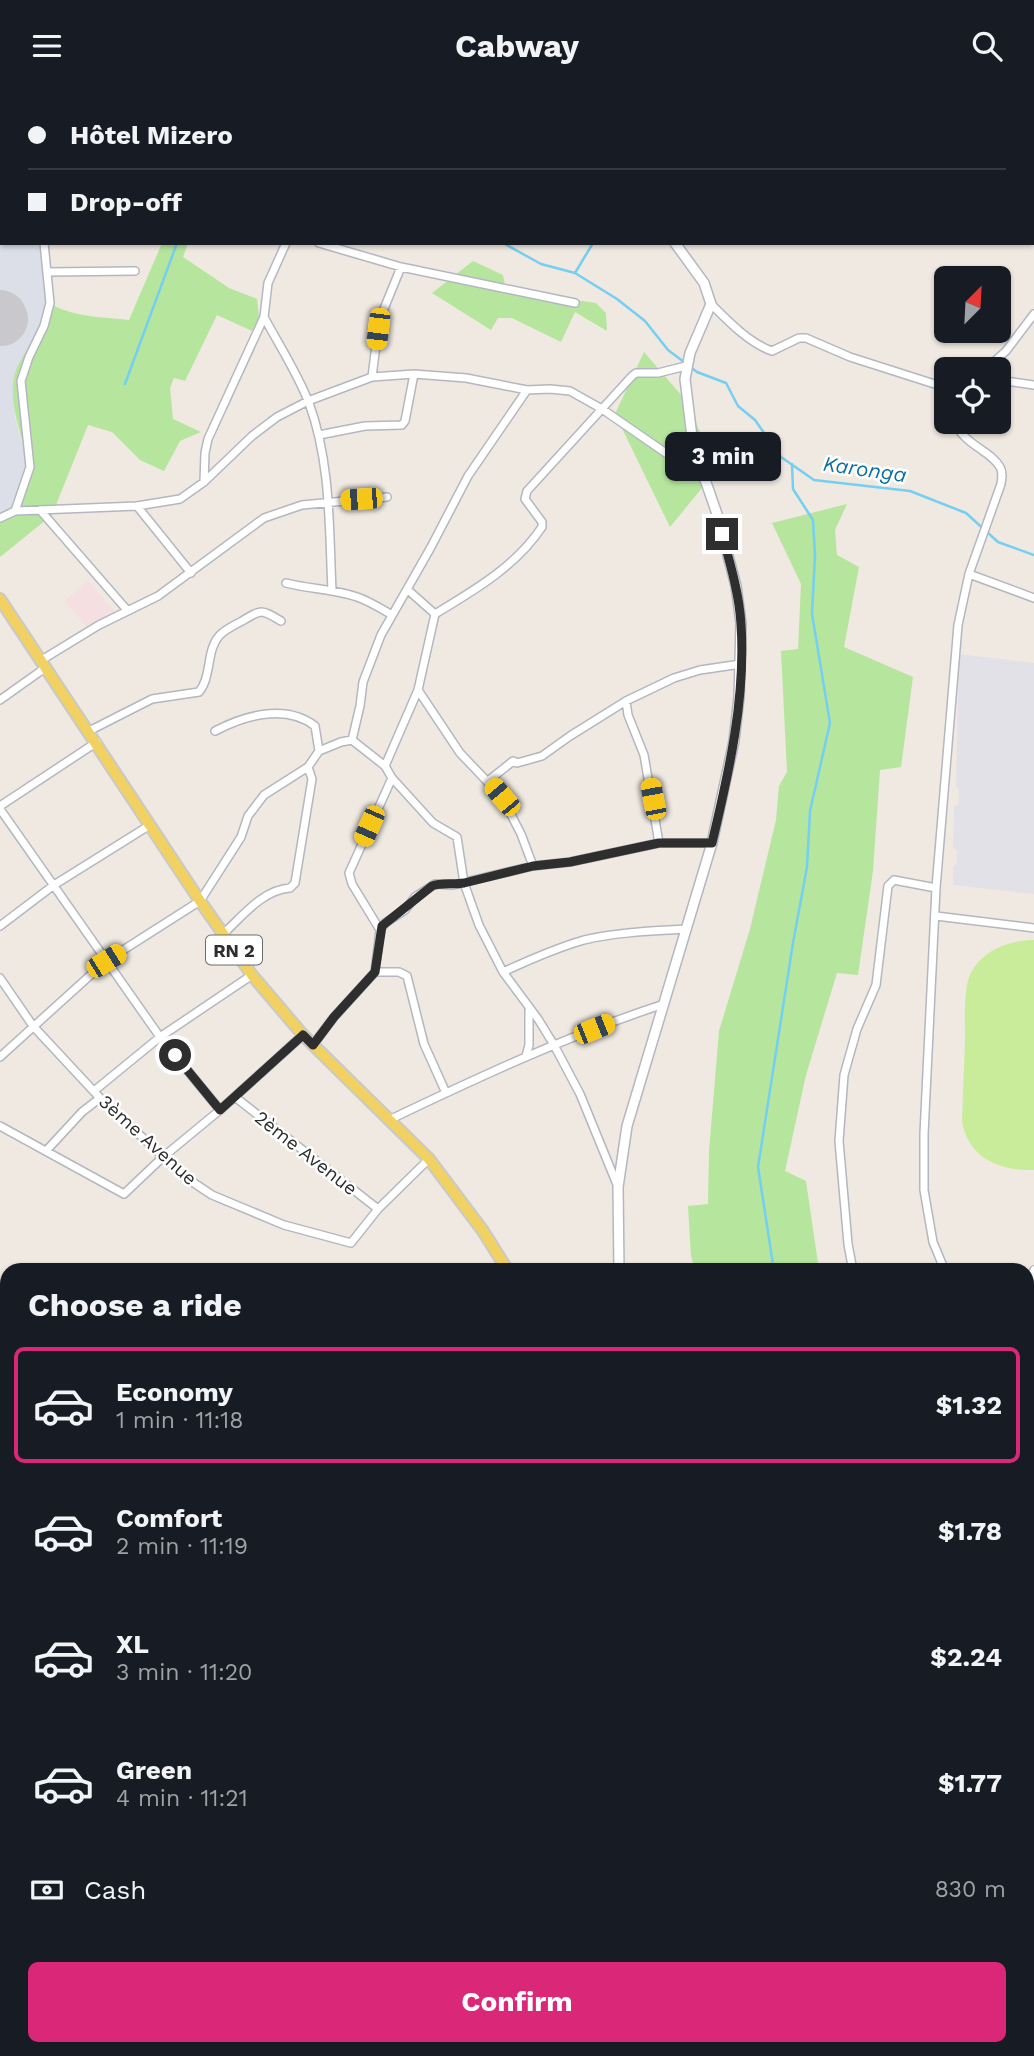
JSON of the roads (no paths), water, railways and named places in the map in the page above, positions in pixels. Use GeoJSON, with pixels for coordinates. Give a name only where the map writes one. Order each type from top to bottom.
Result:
{"type":"FeatureCollection","features":[{"type":"Feature","properties":{"kind":"main road","name":"RN 2"},"geometry":{"type":"LineString","coordinates":[[0,599],[252,975],[303,1035],[429,1159],[484,1231],[503,1263]]}},
{"type":"Feature","properties":{"kind":"street"},"geometry":{"type":"LineString","coordinates":[[15,511],[30,467],[21,381],[50,303],[44,245]]}},
{"type":"Feature","properties":{"kind":"street"},"geometry":{"type":"LineString","coordinates":[[204,482],[208,439],[264,317],[268,283],[285,245]]}},
{"type":"Feature","properties":{"kind":"street"},"geometry":{"type":"LineString","coordinates":[[326,245],[401,267],[575,303]]}},
{"type":"Feature","properties":{"kind":"street"},"geometry":{"type":"LineString","coordinates":[[676,245],[704,283],[710,304],[764,348],[772,351],[799,338],[806,338],[850,357],[934,384]]}},
{"type":"Feature","properties":{"kind":"street"},"geometry":{"type":"LineString","coordinates":[[372,377],[379,321],[401,267]]}},
{"type":"Feature","properties":{"kind":"street"},"geometry":{"type":"LineString","coordinates":[[47,272],[135,271]]}},
{"type":"Feature","properties":{"kind":"street"},"geometry":{"type":"LineString","coordinates":[[619,1263],[618,1187],[627,1126],[712,843],[734,741],[741,664],[741,624],[736,586],[717,514],[693,446],[685,379],[687,366],[710,304]]}},
{"type":"Feature","properties":{"kind":"street"},"geometry":{"type":"LineString","coordinates":[[999,357],[1034,314]]}},
{"type":"Feature","properties":{"kind":"street"},"geometry":{"type":"LineString","coordinates":[[264,317],[308,401],[319,435],[328,501],[332,590]]}},
{"type":"Feature","properties":{"kind":"street"},"geometry":{"type":"LineString","coordinates":[[385,766],[418,690],[435,614],[504,569],[540,530],[542,522],[524,496],[636,373],[659,373],[687,366]]}},
{"type":"Feature","properties":{"kind":"street"},"geometry":{"type":"LineString","coordinates":[[319,435],[365,426],[402,425],[414,374]]}},
{"type":"Feature","properties":{"kind":"street"},"geometry":{"type":"LineString","coordinates":[[0,518],[15,511],[136,506],[180,499],[204,482],[252,436],[277,417],[308,401],[372,377],[414,374],[466,378],[527,390],[570,391],[602,409],[705,480]]}},
{"type":"Feature","properties":{"kind":"street"},"geometry":{"type":"LineString","coordinates":[[1011,382],[1034,385]]}},
{"type":"Feature","properties":{"kind":"street"},"geometry":{"type":"LineString","coordinates":[[352,740],[363,682],[377,644],[468,476],[527,390]]}},
{"type":"Feature","properties":{"kind":"street"},"geometry":{"type":"LineString","coordinates":[[942,1263],[933,1242],[924,1190],[923,1134],[936,888],[957,639],[969,574],[1001,484],[1002,474],[1000,467],[962,434]]}},
{"type":"Feature","properties":{"kind":"street"},"geometry":{"type":"LineString","coordinates":[[0,700],[42,664],[127,610],[158,596],[264,518],[302,505],[387,497]]}},
{"type":"Feature","properties":{"kind":"street"},"geometry":{"type":"LineString","coordinates":[[136,506],[191,573]]}},
{"type":"Feature","properties":{"kind":"street"},"geometry":{"type":"LineString","coordinates":[[40,510],[127,610]]}},
{"type":"Feature","properties":{"kind":"street"},"geometry":{"type":"LineString","coordinates":[[969,574],[1034,598]]}},
{"type":"Feature","properties":{"kind":"street"},"geometry":{"type":"LineString","coordinates":[[286,583],[357,597],[392,615]]}},
{"type":"Feature","properties":{"kind":"street"},"geometry":{"type":"LineString","coordinates":[[408,590],[435,614]]}},
{"type":"Feature","properties":{"kind":"street"},"geometry":{"type":"LineString","coordinates":[[89,731],[152,699],[199,692],[205,685],[215,643],[223,632],[260,611],[268,612],[281,621]]}},
{"type":"Feature","properties":{"kind":"street"},"geometry":{"type":"LineString","coordinates":[[488,781],[513,761],[526,761],[542,756],[648,689],[687,674],[741,664]]}},
{"type":"Feature","properties":{"kind":"street"},"geometry":{"type":"LineString","coordinates":[[418,690],[460,753],[502,797],[513,816],[533,866]]}},
{"type":"Feature","properties":{"kind":"street"},"geometry":{"type":"LineString","coordinates":[[626,701],[628,715],[644,755],[659,843]]}},
{"type":"Feature","properties":{"kind":"street"},"geometry":{"type":"LineString","coordinates":[[215,731],[252,715],[281,715],[315,726],[319,751]]}},
{"type":"Feature","properties":{"kind":"street"},"geometry":{"type":"LineString","coordinates":[[0,1057],[106,961],[200,901],[242,837],[248,816],[264,795],[308,767],[319,751],[352,740],[385,766],[392,778],[433,823],[457,837],[464,883],[479,925],[503,972],[554,1045],[580,1094],[618,1187]]}},
{"type":"Feature","properties":{"kind":"street"},"geometry":{"type":"LineString","coordinates":[[97,742],[0,808],[160,1037],[220,1110]]}},
{"type":"Feature","properties":{"kind":"street"},"geometry":{"type":"LineString","coordinates":[[223,935],[267,894],[290,888],[295,883],[312,779],[308,767]]}},
{"type":"Feature","properties":{"kind":"street"},"geometry":{"type":"LineString","coordinates":[[380,930],[352,884],[349,873],[392,778]]}},
{"type":"Feature","properties":{"kind":"street"},"geometry":{"type":"LineString","coordinates":[[0,926],[54,885],[150,825]]}},
{"type":"Feature","properties":{"kind":"street"},"geometry":{"type":"LineString","coordinates":[[313,1045],[334,1017],[375,972],[380,930],[384,923],[432,886],[440,883],[464,883],[533,866],[570,862],[659,843],[712,843]]}},
{"type":"Feature","properties":{"kind":"street"},"geometry":{"type":"LineString","coordinates":[[852,1263],[839,1141],[844,1075],[857,1029],[876,985],[888,886],[894,880],[936,888]]}},
{"type":"Feature","properties":{"kind":"street"},"geometry":{"type":"LineString","coordinates":[[936,916],[1034,928]]}},
{"type":"Feature","properties":{"kind":"street"},"geometry":{"type":"LineString","coordinates":[[503,972],[538,956],[585,940],[627,933],[687,929]]}},
{"type":"Feature","properties":{"kind":"street"},"geometry":{"type":"LineString","coordinates":[[375,972],[399,972],[407,976],[424,1044],[446,1093]]}},
{"type":"Feature","properties":{"kind":"street"},"geometry":{"type":"LineString","coordinates":[[94,1091],[160,1037],[252,975]]}},
{"type":"Feature","properties":{"kind":"street","name":"3ème Avenue"},"geometry":{"type":"LineString","coordinates":[[0,978],[33,1025],[100,1098],[185,1177],[212,1195],[284,1225],[348,1243],[354,1241],[378,1209],[429,1159]]}},
{"type":"Feature","properties":{"kind":"street"},"geometry":{"type":"LineString","coordinates":[[389,1121],[526,1056],[614,1020],[664,1004]]}},
{"type":"Feature","properties":{"kind":"street"},"geometry":{"type":"LineString","coordinates":[[526,1056],[529,1045],[529,1008]]}},
{"type":"Feature","properties":{"kind":"street"},"geometry":{"type":"LineString","coordinates":[[0,1126],[124,1194],[303,1035]]}},
{"type":"Feature","properties":{"kind":"street","name":"2ème Avenue"},"geometry":{"type":"LineString","coordinates":[[235,1097],[378,1209]]}},
{"type":"Feature","properties":{"kind":"street"},"geometry":{"type":"LineString","coordinates":[[46,1151],[82,1112],[100,1098]]}},
{"type":"Feature","properties":{"kind":"waterway"},"geometry":{"type":"LineString","coordinates":[[125,384],[176,245]]}},
{"type":"Feature","properties":{"kind":"waterway","name":"Karonga"},"geometry":{"type":"LineString","coordinates":[[507,245],[541,264],[575,273],[617,299],[645,321],[668,350],[684,362]]}},
{"type":"Feature","properties":{"kind":"waterway"},"geometry":{"type":"LineString","coordinates":[[575,273],[592,245]]}},
{"type":"Feature","properties":{"kind":"waterway","name":"Karonga"},"geometry":{"type":"LineString","coordinates":[[689,366],[697,372],[726,383],[738,406],[755,420],[781,457],[814,480],[910,491],[966,513],[998,542],[1034,555]]}},
{"type":"Feature","properties":{"kind":"waterway"},"geometry":{"type":"LineString","coordinates":[[773,1263],[758,1167],[807,867],[810,811],[830,723],[812,614],[815,556],[813,520],[793,489],[792,464]]}}]}
